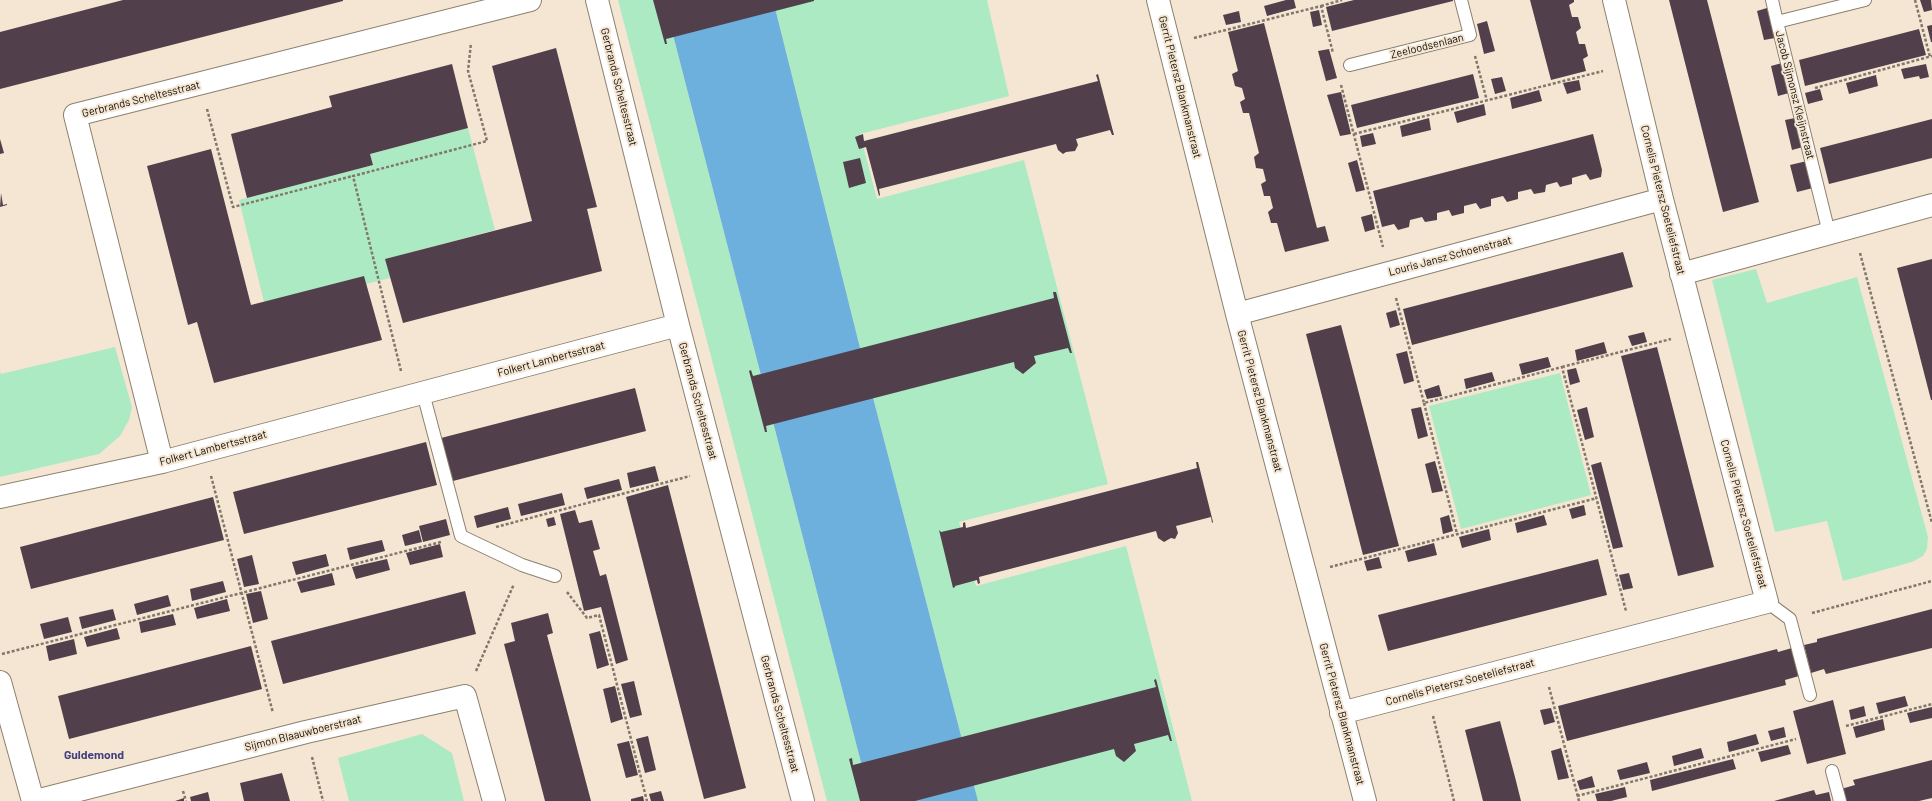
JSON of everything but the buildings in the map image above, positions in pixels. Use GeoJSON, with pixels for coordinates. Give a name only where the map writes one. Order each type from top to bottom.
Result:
{"type":"FeatureCollection","features":[{"type":"Feature","properties":{"kind":"street","name":"Gerbrands Scheltesstraat"},"geometry":{"type":"LineString","coordinates":[[162,462],[75,115],[530,0]]}},
{"type":"Feature","properties":{"kind":"street","name":"Gerbrands Scheltesstraat"},"geometry":{"type":"LineString","coordinates":[[597,0],[678,326],[803,801]]}},
{"type":"Feature","properties":{"kind":"street","name":"Gerrit Pietersz Blankmanstraat"},"geometry":{"type":"LineString","coordinates":[[1158,0],[1237,314],[1364,801]]}},
{"type":"Feature","properties":{"kind":"street","name":"Cornelis Pietersz Soeteliefstraat"},"geometry":{"type":"LineString","coordinates":[[1341,713],[1767,602],[1681,274],[1614,0]]}},
{"type":"Feature","properties":{"kind":"street","name":"Louris Jansz Schoenstraat"},"geometry":{"type":"LineString","coordinates":[[1237,314],[1662,199]]}},
{"type":"Feature","properties":{"kind":"street"},"geometry":{"type":"LineString","coordinates":[[1681,274],[1932,205]]}},
{"type":"Feature","properties":{"kind":"street","name":"Folkert Lambertsstraat"},"geometry":{"type":"LineString","coordinates":[[0,497],[162,462],[678,326]]}},
{"type":"Feature","properties":{"kind":"street"},"geometry":{"type":"LineString","coordinates":[[0,682],[34,801]]}},
{"type":"Feature","properties":{"kind":"street"},"geometry":{"type":"LineString","coordinates":[[465,696],[494,801]]}},
{"type":"Feature","properties":{"kind":"street","name":"Sijmon Blaauwboerstraat"},"geometry":{"type":"LineString","coordinates":[[34,801],[280,738],[465,696]]}},
{"type":"Feature","properties":{"kind":"lane","name":"Zeeloodsenlaan"},"geometry":{"type":"LineString","coordinates":[[1350,65],[1470,35],[1461,0]]}},
{"type":"Feature","properties":{"kind":"lane"},"geometry":{"type":"LineString","coordinates":[[1772,0],[1777,22]]}},
{"type":"Feature","properties":{"kind":"lane","name":"Jacob Sijmonsz Kleijnstraat"},"geometry":{"type":"LineString","coordinates":[[1829,233],[1777,22],[1865,0]]}},
{"type":"Feature","properties":{"kind":"lane"},"geometry":{"type":"LineString","coordinates":[[415,395],[461,536],[522,565],[555,576]]}},
{"type":"Feature","properties":{"kind":"lane"},"geometry":{"type":"LineString","coordinates":[[1767,602],[1790,619],[1810,695]]}},
{"type":"Feature","properties":{"kind":"lane"},"geometry":{"type":"LineString","coordinates":[[1832,771],[1840,801]]}},
{"type":"Feature","properties":{"kind":"path"},"geometry":{"type":"LineString","coordinates":[[1170,44],[1342,0]]}},
{"type":"Feature","properties":{"kind":"path"},"geometry":{"type":"LineString","coordinates":[[1795,93],[1931,57],[1915,0]]}},
{"type":"Feature","properties":{"kind":"path"},"geometry":{"type":"LineString","coordinates":[[1321,6],[1333,55]]}},
{"type":"Feature","properties":{"kind":"path"},"geometry":{"type":"LineString","coordinates":[[200,84],[232,207],[487,141],[468,71],[472,46],[464,17]]}},
{"type":"Feature","properties":{"kind":"path"},"geometry":{"type":"LineString","coordinates":[[1470,35],[1487,100]]}},
{"type":"Feature","properties":{"kind":"path"},"geometry":{"type":"LineString","coordinates":[[1354,134],[1629,64]]}},
{"type":"Feature","properties":{"kind":"path"},"geometry":{"type":"LineString","coordinates":[[1341,83],[1389,273],[1424,403],[1456,534]]}},
{"type":"Feature","properties":{"kind":"path"},"geometry":{"type":"LineString","coordinates":[[353,176],[415,395]]}},
{"type":"Feature","properties":{"kind":"path"},"geometry":{"type":"LineString","coordinates":[[1853,226],[1932,523]]}},
{"type":"Feature","properties":{"kind":"path"},"geometry":{"type":"LineString","coordinates":[[1424,403],[1697,332]]}},
{"type":"Feature","properties":{"kind":"path"},"geometry":{"type":"LineString","coordinates":[[1562,367],[1633,637]]}},
{"type":"Feature","properties":{"kind":"path"},"geometry":{"type":"LineString","coordinates":[[204,451],[280,738]]}},
{"type":"Feature","properties":{"kind":"path"},"geometry":{"type":"LineString","coordinates":[[0,655],[716,469]]}},
{"type":"Feature","properties":{"kind":"path"},"geometry":{"type":"LineString","coordinates":[[1305,573],[1597,498]]}},
{"type":"Feature","properties":{"kind":"path"},"geometry":{"type":"LineString","coordinates":[[465,696],[522,565]]}},
{"type":"Feature","properties":{"kind":"path"},"geometry":{"type":"LineString","coordinates":[[555,576],[587,618],[600,615],[647,801]]}},
{"type":"Feature","properties":{"kind":"path"},"geometry":{"type":"LineString","coordinates":[[1790,619],[1932,581]]}},
{"type":"Feature","properties":{"kind":"path"},"geometry":{"type":"LineString","coordinates":[[1542,660],[1578,801]]}},
{"type":"Feature","properties":{"kind":"path"},"geometry":{"type":"LineString","coordinates":[[1426,690],[1454,801]]}},
{"type":"Feature","properties":{"kind":"path"},"geometry":{"type":"LineString","coordinates":[[1846,726],[1932,704]]}},
{"type":"Feature","properties":{"kind":"path"},"geometry":{"type":"LineString","coordinates":[[306,732],[324,801]]}},
{"type":"Feature","properties":{"kind":"path"},"geometry":{"type":"LineString","coordinates":[[1577,796],[1796,739]]}},
{"type":"Feature","properties":{"kind":"green space"},"geometry":{"type":"Polygon","coordinates":[[[618,0],[664,0],[871,801],[827,801],[618,0]]]}},
{"type":"Feature","properties":{"kind":"green space"},"geometry":{"type":"Polygon","coordinates":[[[773,0],[987,0],[1009,96],[860,134],[877,199],[1024,160],[1108,484],[959,522],[976,586],[1126,546],[1192,801],[978,801],[858,340],[773,0]]]}},
{"type":"Feature","properties":{"kind":"green space"},"geometry":{"type":"Polygon","coordinates":[[[468,128],[495,230],[386,259],[390,278],[366,284],[364,276],[264,302],[239,200],[373,165],[370,154],[468,128]]]}},
{"type":"Feature","properties":{"kind":"green space"},"geometry":{"type":"Polygon","coordinates":[[[1756,269],[1767,303],[1857,277],[1928,537],[1927,549],[1923,556],[1912,562],[1843,581],[1827,521],[1775,532],[1712,280],[1756,269]]]}},
{"type":"Feature","properties":{"kind":"green space"},"geometry":{"type":"Polygon","coordinates":[[[115,347],[132,407],[129,420],[120,436],[99,454],[0,477],[0,371],[1,374],[115,347]]]}},
{"type":"Feature","properties":{"kind":"green space"},"geometry":{"type":"Polygon","coordinates":[[[1560,373],[1591,495],[1461,529],[1429,406],[1560,373]]]}},
{"type":"Feature","properties":{"kind":"green space"},"geometry":{"type":"Polygon","coordinates":[[[422,734],[452,753],[464,801],[349,801],[338,758],[422,734]]]}},
{"type":"Feature","properties":{"kind":"water"},"geometry":{"type":"Polygon","coordinates":[[[664,0],[773,0],[858,340],[978,801],[871,801],[664,0]]]}},
{"type":"Feature","properties":{"kind":"district","name":"Guldemond"},"geometry":{"type":"Point","coordinates":[94,755]}}]}
